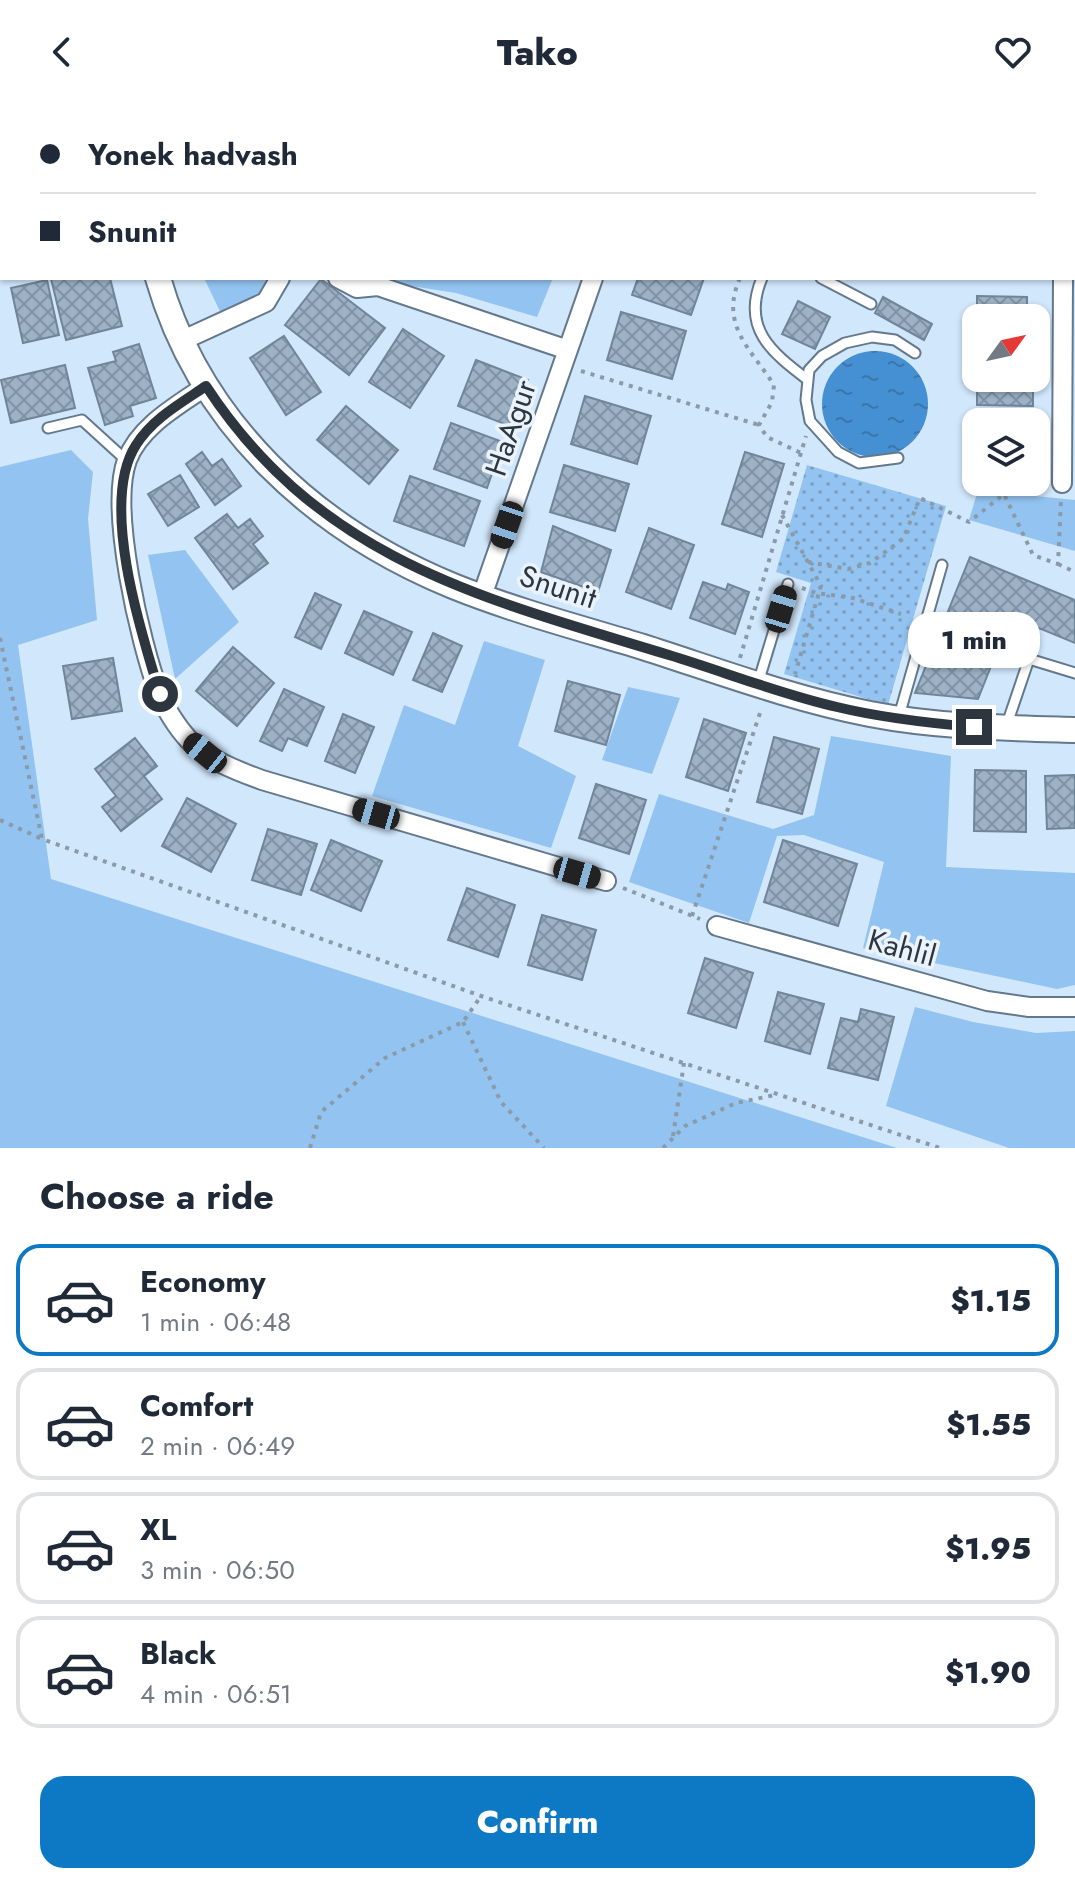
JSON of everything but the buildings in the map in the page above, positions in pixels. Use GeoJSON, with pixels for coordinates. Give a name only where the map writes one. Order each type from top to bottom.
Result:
{"type":"FeatureCollection","features":[{"type":"Feature","properties":{"kind":"street","name":"Snunit"},"geometry":{"type":"LineString","coordinates":[[159,280],[168,312],[206,386],[236,430],[271,468],[311,503],[358,537],[440,580],[482,596],[834,706],[899,718],[1006,728],[1075,730]]}},
{"type":"Feature","properties":{"kind":"street"},"geometry":{"type":"LineString","coordinates":[[181,341],[266,302],[279,280]]}},
{"type":"Feature","properties":{"kind":"street"},"geometry":{"type":"LineString","coordinates":[[342,280],[357,288],[378,286],[565,358]]}},
{"type":"Feature","properties":{"kind":"street","name":"HaAgur"},"geometry":{"type":"LineString","coordinates":[[482,596],[592,280]]}},
{"type":"Feature","properties":{"kind":"street"},"geometry":{"type":"LineString","coordinates":[[1062,483],[1063,280]]}},
{"type":"Feature","properties":{"kind":"street"},"geometry":{"type":"LineString","coordinates":[[206,386],[145,431],[127,461],[121,502],[123,539],[146,648],[160,694],[188,739],[225,766],[262,780],[606,881]]}},
{"type":"Feature","properties":{"kind":"street","name":"Kahlil"},"geometry":{"type":"LineString","coordinates":[[717,926],[987,1001],[1029,1007],[1075,1007]]}},
{"type":"Feature","properties":{"kind":"lane"},"geometry":{"type":"LineString","coordinates":[[762,280],[755,312],[759,333],[773,352],[808,380]]}},
{"type":"Feature","properties":{"kind":"lane"},"geometry":{"type":"LineString","coordinates":[[825,280],[871,304]]}},
{"type":"Feature","properties":{"kind":"lane"},"geometry":{"type":"LineString","coordinates":[[898,458],[859,463],[838,452],[810,421],[806,400],[809,370],[822,356],[845,343],[872,337],[895,340],[915,353]]}},
{"type":"Feature","properties":{"kind":"lane"},"geometry":{"type":"LineString","coordinates":[[48,428],[82,420],[127,461]]}},
{"type":"Feature","properties":{"kind":"lane"},"geometry":{"type":"LineString","coordinates":[[899,718],[942,565]]}},
{"type":"Feature","properties":{"kind":"lane"},"geometry":{"type":"LineString","coordinates":[[758,683],[788,584]]}},
{"type":"Feature","properties":{"kind":"lane"},"geometry":{"type":"LineString","coordinates":[[1006,728],[1029,659],[1075,673]]}},
{"type":"Feature","properties":{"kind":"path"},"geometry":{"type":"LineString","coordinates":[[739,280],[732,304],[735,324],[744,344],[774,385],[772,402],[759,425]]}},
{"type":"Feature","properties":{"kind":"path"},"geometry":{"type":"LineString","coordinates":[[565,358],[759,425],[767,437],[801,453]]}},
{"type":"Feature","properties":{"kind":"path"},"geometry":{"type":"LineString","coordinates":[[735,676],[810,421]]}},
{"type":"Feature","properties":{"kind":"path"},"geometry":{"type":"LineString","coordinates":[[1058,564],[1062,483]]}},
{"type":"Feature","properties":{"kind":"path"},"geometry":{"type":"LineString","coordinates":[[808,562],[848,569],[870,563],[903,539],[920,498],[969,522],[1004,494],[1033,555],[1075,572]]}},
{"type":"Feature","properties":{"kind":"path"},"geometry":{"type":"LineString","coordinates":[[782,515],[821,586],[790,693]]}},
{"type":"Feature","properties":{"kind":"path"},"geometry":{"type":"LineString","coordinates":[[788,584],[821,594],[853,598],[901,614]]}},
{"type":"Feature","properties":{"kind":"path"},"geometry":{"type":"LineString","coordinates":[[0,638],[42,839]]}},
{"type":"Feature","properties":{"kind":"path"},"geometry":{"type":"LineString","coordinates":[[692,916],[761,710]]}},
{"type":"Feature","properties":{"kind":"path"},"geometry":{"type":"LineString","coordinates":[[0,820],[42,839],[481,996],[940,1148]]}},
{"type":"Feature","properties":{"kind":"path"},"geometry":{"type":"LineString","coordinates":[[606,881],[717,926]]}},
{"type":"Feature","properties":{"kind":"path"},"geometry":{"type":"LineString","coordinates":[[310,1148],[321,1112],[385,1058],[463,1022],[481,996]]}},
{"type":"Feature","properties":{"kind":"path"},"geometry":{"type":"LineString","coordinates":[[463,1022],[501,1102],[544,1148]]}},
{"type":"Feature","properties":{"kind":"path"},"geometry":{"type":"LineString","coordinates":[[673,1138],[684,1063]]}},
{"type":"Feature","properties":{"kind":"path"},"geometry":{"type":"LineString","coordinates":[[663,1148],[685,1126],[736,1103],[777,1094]]}},
{"type":"Feature","properties":{"kind":"shaded area"},"geometry":{"type":"Polygon","coordinates":[[[205,280],[280,280],[279,284],[229,330],[205,280]]]}},
{"type":"Feature","properties":{"kind":"shaded area"},"geometry":{"type":"Polygon","coordinates":[[[388,280],[552,280],[537,317],[456,293],[388,280]]]}},
{"type":"Feature","properties":{"kind":"shaded area"},"geometry":{"type":"Polygon","coordinates":[[[71,450],[93,472],[88,519],[97,620],[18,645],[51,879],[897,1148],[0,1148],[0,467],[71,450]]]}},
{"type":"Feature","properties":{"kind":"shaded area"},"geometry":{"type":"Polygon","coordinates":[[[807,465],[946,506],[888,705],[784,674],[811,583],[776,572],[807,465]]]}},
{"type":"Feature","properties":{"kind":"shaded area"},"geometry":{"type":"Polygon","coordinates":[[[976,496],[1036,496],[1075,500],[1075,551],[969,520],[976,496]]]}},
{"type":"Feature","properties":{"kind":"shaded area"},"geometry":{"type":"Polygon","coordinates":[[[185,550],[239,622],[175,679],[148,555],[185,550]]]}},
{"type":"Feature","properties":{"kind":"shaded area"},"geometry":{"type":"Polygon","coordinates":[[[484,641],[545,660],[518,746],[576,776],[551,848],[372,796],[404,705],[455,725],[484,641]]]}},
{"type":"Feature","properties":{"kind":"shaded area"},"geometry":{"type":"Polygon","coordinates":[[[628,687],[680,698],[652,774],[602,760],[628,687]]]}},
{"type":"Feature","properties":{"kind":"shaded area"},"geometry":{"type":"Polygon","coordinates":[[[831,736],[951,756],[946,867],[1075,873],[1075,985],[1057,989],[863,948],[884,862],[804,835],[777,836],[749,923],[629,882],[659,794],[773,829],[814,815],[831,736]]]}},
{"type":"Feature","properties":{"kind":"shaded area"},"geometry":{"type":"Polygon","coordinates":[[[915,1007],[973,1022],[1036,1033],[1075,1031],[1075,1148],[1009,1148],[886,1106],[915,1007]]]}},
{"type":"Feature","properties":{"kind":"water"},"geometry":{"type":"Polygon","coordinates":[[[875,351],[895,355],[913,366],[924,384],[928,404],[924,424],[913,442],[895,453],[875,457],[855,453],[837,442],[826,424],[822,404],[826,384],[837,366],[855,355],[875,351]]]}},
{"type":"Feature","properties":{"kind":"route"},"geometry":{"type":"LineString","coordinates":[[160,694],[146,648],[123,539],[121,502],[127,461],[145,431],[206,386],[236,430],[271,468],[311,503],[358,537],[453,585],[512,607],[834,706],[873,715],[974,727]]}}]}
